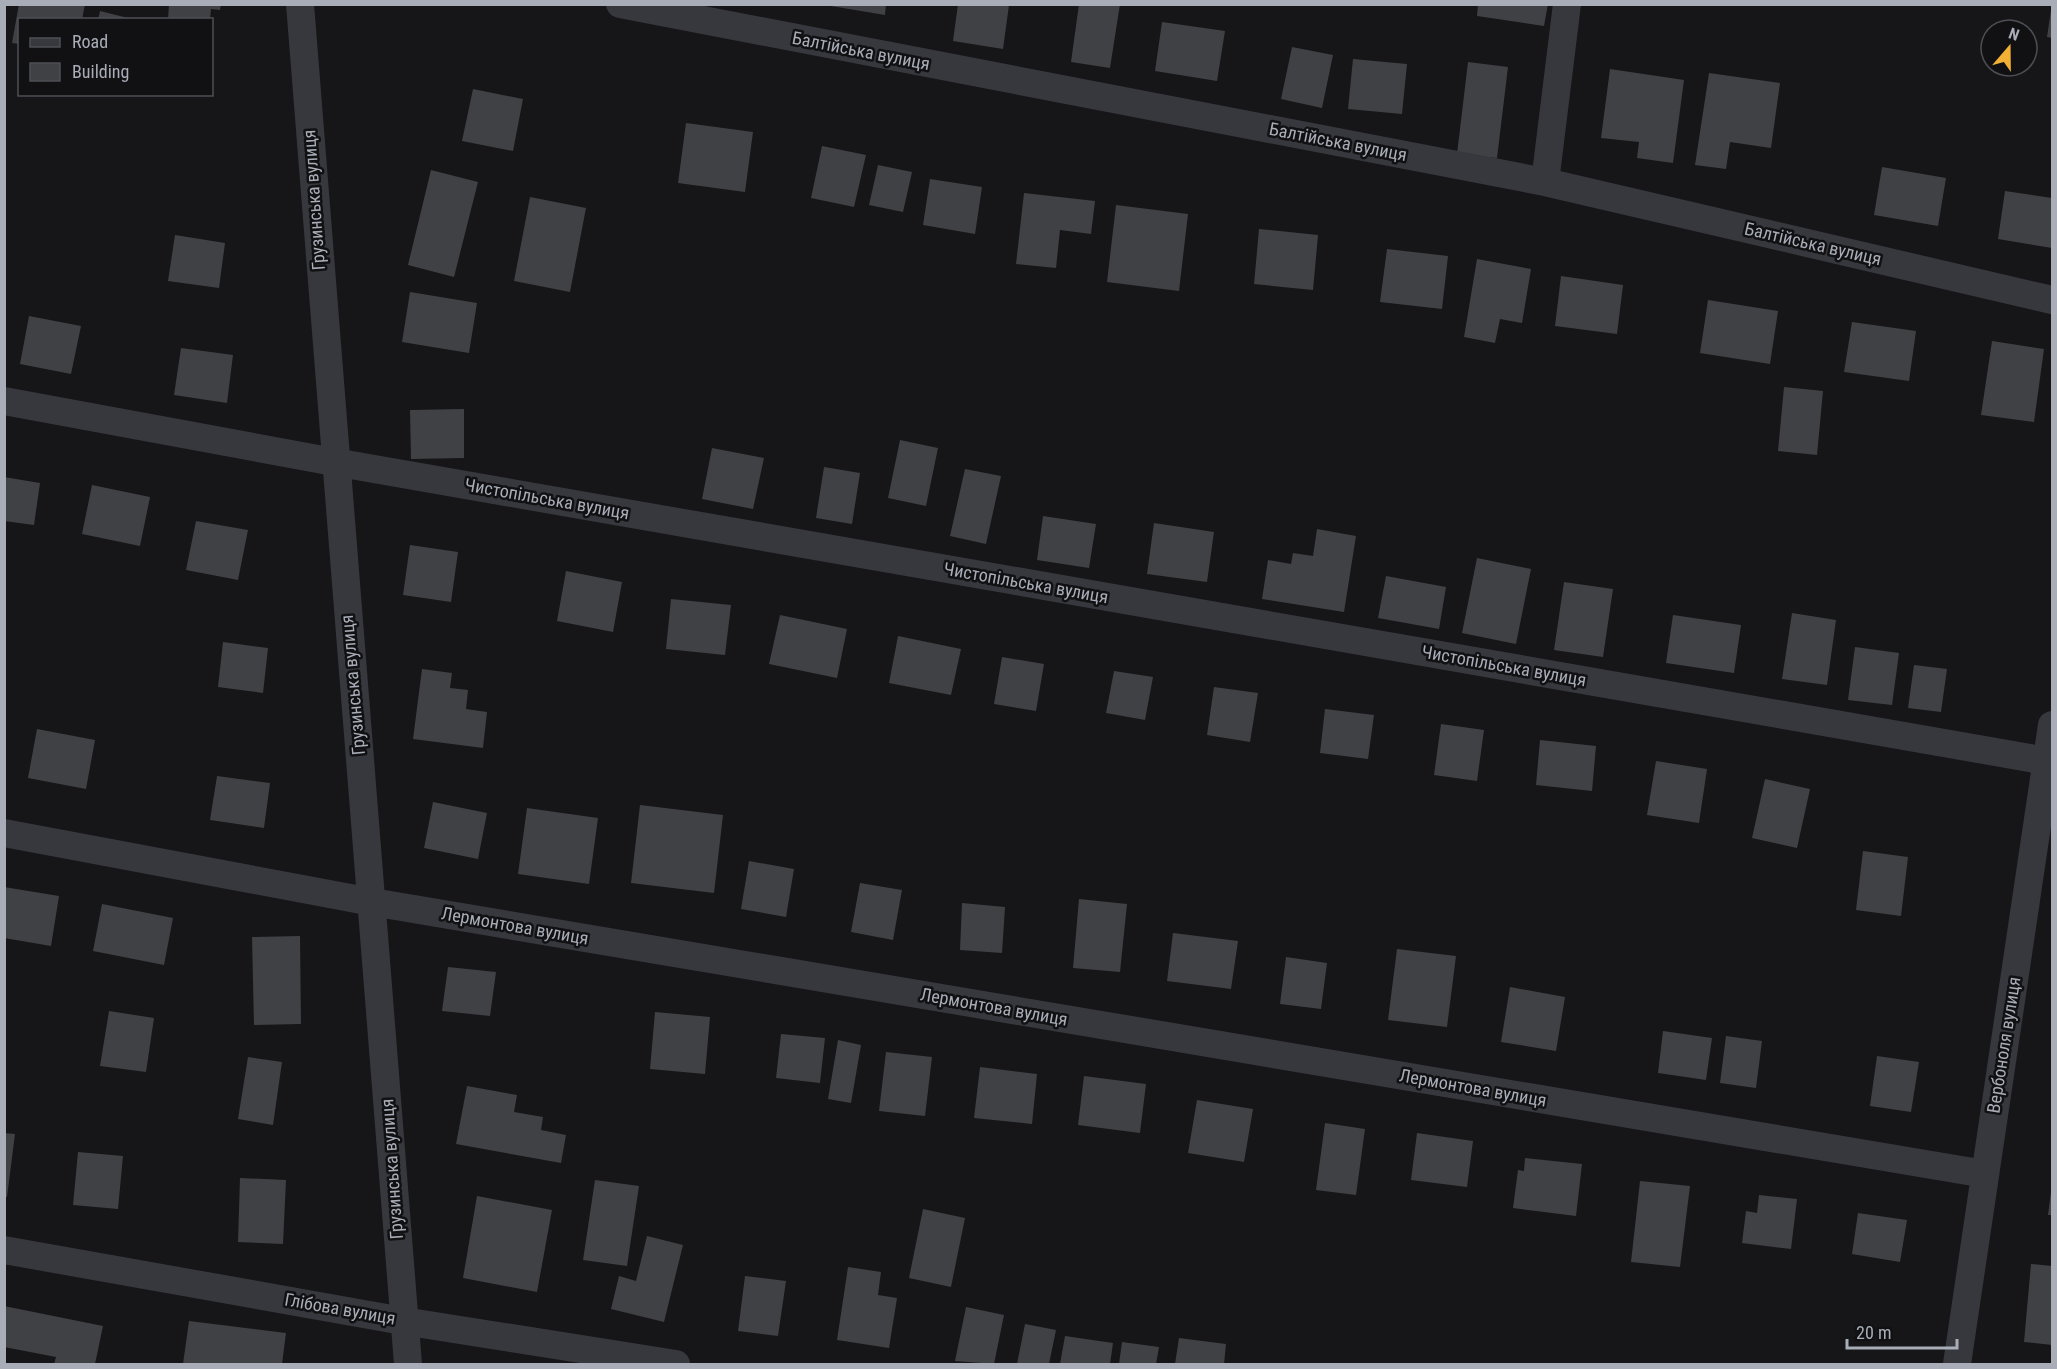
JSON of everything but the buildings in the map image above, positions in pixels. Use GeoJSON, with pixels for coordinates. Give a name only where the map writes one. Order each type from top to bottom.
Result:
{"type":"FeatureCollection","features":[{"type":"Feature","properties":{"kind":"street","name":"Грузинська вулиця"},"geometry":{"type":"LineString","coordinates":[[300,4],[334,462],[372,902],[408,1365]]}},
{"type":"Feature","properties":{"kind":"street","name":"Балтійська вулиця"},"geometry":{"type":"LineString","coordinates":[[620,4],[1545,182],[2052,300]]}},
{"type":"Feature","properties":{"kind":"street"},"geometry":{"type":"LineString","coordinates":[[1545,182],[1567,4]]}},
{"type":"Feature","properties":{"kind":"street","name":"Чистопільська вулиця"},"geometry":{"type":"LineString","coordinates":[[4,401],[334,462],[2047,761]]}},
{"type":"Feature","properties":{"kind":"street","name":"Вербоноля вулиця"},"geometry":{"type":"LineString","coordinates":[[1957,1365],[2052,725]]}},
{"type":"Feature","properties":{"kind":"street","name":"Лермонтова вулиця"},"geometry":{"type":"LineString","coordinates":[[4,833],[372,902],[1985,1174]]}},
{"type":"Feature","properties":{"kind":"street","name":"Глібова вулиця"},"geometry":{"type":"LineString","coordinates":[[4,1250],[403,1321],[675,1365]]}}]}
